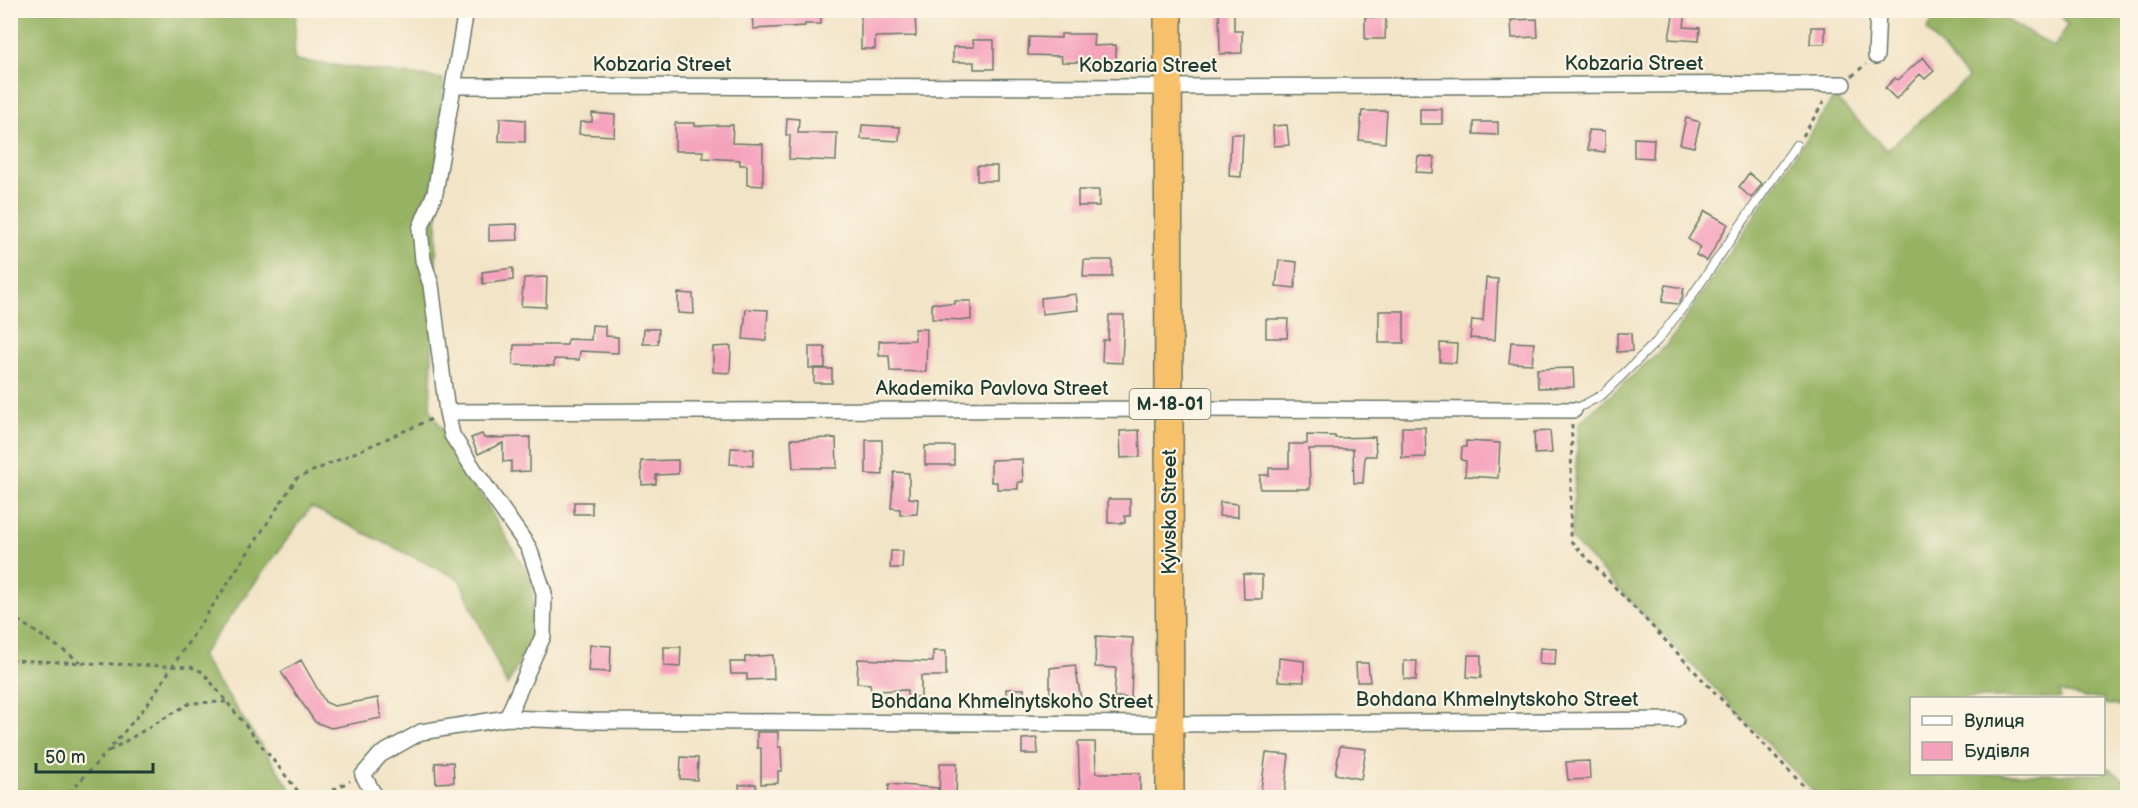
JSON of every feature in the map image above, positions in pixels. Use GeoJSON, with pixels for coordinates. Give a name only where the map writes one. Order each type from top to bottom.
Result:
{"type":"FeatureCollection","features":[{"type":"Feature","properties":{"kind":"highway","name":"Kyivska Street"},"geometry":{"type":"LineString","coordinates":[[1168,10],[1170,798]]}},
{"type":"Feature","properties":{"kind":"street"},"geometry":{"type":"LineString","coordinates":[[466,10],[435,193],[420,229],[423,260],[431,285],[452,435],[474,471],[529,548],[544,593],[543,636],[507,718]]}},
{"type":"Feature","properties":{"kind":"street"},"geometry":{"type":"LineString","coordinates":[[1876,56],[1878,10]]}},
{"type":"Feature","properties":{"kind":"street","name":"Kobzaria Street"},"geometry":{"type":"LineString","coordinates":[[453,86],[1168,87],[1839,84]]}},
{"type":"Feature","properties":{"kind":"street","name":"Akademika Pavlova Street"},"geometry":{"type":"LineString","coordinates":[[447,412],[1574,410]]}},
{"type":"Feature","properties":{"kind":"street","name":"Bohdana Khmelnytskoho Street"},"geometry":{"type":"LineString","coordinates":[[363,775],[380,755],[420,732],[507,718],[602,721],[1169,724],[1676,720]]}},
{"type":"Feature","properties":{"kind":"street"},"geometry":{"type":"LineString","coordinates":[[363,775],[375,798]]}},
{"type":"Feature","properties":{"kind":"lane"},"geometry":{"type":"LineString","coordinates":[[1574,410],[1602,395],[1657,341],[1691,297],[1796,145]]}},
{"type":"Feature","properties":{"kind":"path"},"geometry":{"type":"LineString","coordinates":[[1796,145],[1839,84],[1876,56]]}},
{"type":"Feature","properties":{"kind":"path"},"geometry":{"type":"LineString","coordinates":[[1574,410],[1570,540],[1815,798]]}},
{"type":"Feature","properties":{"kind":"path"},"geometry":{"type":"LineString","coordinates":[[62,798],[106,753],[147,705],[297,478],[447,412]]}},
{"type":"Feature","properties":{"kind":"path"},"geometry":{"type":"LineString","coordinates":[[10,615],[82,663]]}},
{"type":"Feature","properties":{"kind":"path"},"geometry":{"type":"LineString","coordinates":[[10,660],[191,667],[203,672],[301,795],[306,798]]}},
{"type":"Feature","properties":{"kind":"path"},"geometry":{"type":"LineString","coordinates":[[106,753],[190,703],[226,702]]}},
{"type":"Feature","properties":{"kind":"path"},"geometry":{"type":"LineString","coordinates":[[317,798],[363,775]]}},
{"type":"Feature","properties":{"kind":"green space"},"geometry":{"type":"Polygon","coordinates":[[[10,11],[296,11],[294,60],[443,79],[430,409],[532,581],[534,636],[507,685],[459,579],[311,507],[201,656],[296,797],[11,797],[10,11]]]}},
{"type":"Feature","properties":{"kind":"green space"},"geometry":{"type":"Polygon","coordinates":[[[1938,11],[2000,11],[2005,19],[2054,47],[2068,25],[2058,11],[2127,11],[2128,707],[2105,704],[2105,697],[2080,697],[2059,691],[2061,697],[1910,697],[1910,775],[2105,775],[2105,767],[2127,781],[2127,797],[1819,797],[1571,539],[1579,423],[1668,344],[1834,97],[1887,150],[1968,78],[1927,30],[1938,11]]]}},
{"type":"Feature","properties":{"kind":"building"},"geometry":{"type":"Polygon","coordinates":[[[752,10],[821,10],[821,24],[753,29],[752,10]]]}},
{"type":"Feature","properties":{"kind":"building"},"geometry":{"type":"Polygon","coordinates":[[[890,10],[915,10],[916,36],[875,37],[875,49],[861,49],[861,15],[890,15],[890,10]]]}},
{"type":"Feature","properties":{"kind":"building"},"geometry":{"type":"Polygon","coordinates":[[[1219,10],[1234,10],[1234,31],[1242,31],[1242,53],[1220,54],[1219,10]]]}},
{"type":"Feature","properties":{"kind":"building"},"geometry":{"type":"Polygon","coordinates":[[[1674,10],[1686,10],[1684,27],[1700,28],[1699,41],[1669,39],[1674,10]]]}},
{"type":"Feature","properties":{"kind":"building"},"geometry":{"type":"Polygon","coordinates":[[[1365,17],[1386,18],[1385,39],[1365,39],[1365,17]]]}},
{"type":"Feature","properties":{"kind":"building"},"geometry":{"type":"Polygon","coordinates":[[[1537,19],[1538,37],[1512,38],[1511,20],[1537,19]]]}},
{"type":"Feature","properties":{"kind":"building"},"geometry":{"type":"Polygon","coordinates":[[[1811,27],[1825,27],[1825,44],[1810,44],[1811,27]]]}},
{"type":"Feature","properties":{"kind":"building"},"geometry":{"type":"Polygon","coordinates":[[[1061,34],[1094,34],[1093,46],[1116,45],[1116,63],[1062,62],[1061,56],[1028,55],[1029,37],[1061,38],[1061,34]]]}},
{"type":"Feature","properties":{"kind":"building"},"geometry":{"type":"Polygon","coordinates":[[[973,40],[994,40],[994,69],[974,69],[974,62],[953,62],[953,47],[974,47],[973,40]]]}},
{"type":"Feature","properties":{"kind":"building"},"geometry":{"type":"Polygon","coordinates":[[[1923,57],[1934,71],[1925,79],[1920,74],[1896,99],[1885,88],[1895,78],[1898,80],[1923,57]]]}},
{"type":"Feature","properties":{"kind":"building"},"geometry":{"type":"Polygon","coordinates":[[[1420,109],[1442,109],[1442,124],[1420,124],[1420,109]]]}},
{"type":"Feature","properties":{"kind":"building"},"geometry":{"type":"Polygon","coordinates":[[[1362,111],[1387,111],[1385,143],[1359,140],[1362,111]]]}},
{"type":"Feature","properties":{"kind":"building"},"geometry":{"type":"Polygon","coordinates":[[[592,113],[615,115],[614,136],[579,134],[580,122],[592,122],[592,113]]]}},
{"type":"Feature","properties":{"kind":"building"},"geometry":{"type":"Polygon","coordinates":[[[500,118],[525,120],[525,142],[499,141],[500,118]]]}},
{"type":"Feature","properties":{"kind":"building"},"geometry":{"type":"Polygon","coordinates":[[[787,118],[799,119],[798,133],[837,133],[836,161],[789,159],[790,135],[786,135],[787,118]]]}},
{"type":"Feature","properties":{"kind":"building"},"geometry":{"type":"Polygon","coordinates":[[[1686,118],[1700,122],[1694,147],[1680,144],[1686,118]]]}},
{"type":"Feature","properties":{"kind":"building"},"geometry":{"type":"Polygon","coordinates":[[[1474,122],[1498,122],[1498,135],[1474,134],[1474,122]]]}},
{"type":"Feature","properties":{"kind":"building"},"geometry":{"type":"Polygon","coordinates":[[[675,123],[695,123],[695,126],[733,125],[732,143],[763,144],[763,186],[747,185],[747,165],[740,165],[740,160],[703,158],[703,151],[675,151],[675,123]]]}},
{"type":"Feature","properties":{"kind":"building"},"geometry":{"type":"Polygon","coordinates":[[[862,125],[900,127],[899,141],[861,139],[862,125]]]}},
{"type":"Feature","properties":{"kind":"building"},"geometry":{"type":"Polygon","coordinates":[[[1287,125],[1289,145],[1274,146],[1273,126],[1287,125]]]}},
{"type":"Feature","properties":{"kind":"building"},"geometry":{"type":"Polygon","coordinates":[[[1588,130],[1605,131],[1605,152],[1588,150],[1588,130]]]}},
{"type":"Feature","properties":{"kind":"building"},"geometry":{"type":"Polygon","coordinates":[[[1231,134],[1243,134],[1241,177],[1229,176],[1231,134]]]}},
{"type":"Feature","properties":{"kind":"building"},"geometry":{"type":"Polygon","coordinates":[[[1634,138],[1654,139],[1653,158],[1634,157],[1634,138]]]}},
{"type":"Feature","properties":{"kind":"building"},"geometry":{"type":"Polygon","coordinates":[[[1418,156],[1434,157],[1433,173],[1416,172],[1418,156]]]}},
{"type":"Feature","properties":{"kind":"building"},"geometry":{"type":"Polygon","coordinates":[[[977,166],[997,166],[997,181],[977,181],[977,166]]]}},
{"type":"Feature","properties":{"kind":"building"},"geometry":{"type":"Polygon","coordinates":[[[1749,173],[1762,184],[1751,198],[1739,187],[1749,173]]]}},
{"type":"Feature","properties":{"kind":"building"},"geometry":{"type":"Polygon","coordinates":[[[1078,190],[1099,190],[1099,206],[1078,206],[1078,190]]]}},
{"type":"Feature","properties":{"kind":"building"},"geometry":{"type":"Polygon","coordinates":[[[1705,211],[1728,224],[1707,261],[1696,255],[1700,247],[1688,239],[1705,211]]]}},
{"type":"Feature","properties":{"kind":"building"},"geometry":{"type":"Polygon","coordinates":[[[517,224],[518,240],[489,241],[489,225],[517,224]]]}},
{"type":"Feature","properties":{"kind":"building"},"geometry":{"type":"Polygon","coordinates":[[[1084,260],[1112,260],[1112,277],[1083,277],[1084,260]]]}},
{"type":"Feature","properties":{"kind":"building"},"geometry":{"type":"Polygon","coordinates":[[[1279,260],[1297,262],[1295,288],[1276,286],[1279,260]]]}},
{"type":"Feature","properties":{"kind":"building"},"geometry":{"type":"Polygon","coordinates":[[[513,268],[513,280],[483,284],[482,272],[513,268]]]}},
{"type":"Feature","properties":{"kind":"building"},"geometry":{"type":"Polygon","coordinates":[[[547,277],[546,307],[521,306],[524,278],[547,277]]]}},
{"type":"Feature","properties":{"kind":"building"},"geometry":{"type":"Polygon","coordinates":[[[1486,278],[1498,279],[1495,340],[1470,338],[1472,320],[1483,321],[1486,278]]]}},
{"type":"Feature","properties":{"kind":"building"},"geometry":{"type":"Polygon","coordinates":[[[1666,285],[1684,288],[1678,304],[1662,302],[1666,285]]]}},
{"type":"Feature","properties":{"kind":"building"},"geometry":{"type":"Polygon","coordinates":[[[678,293],[693,294],[694,314],[678,313],[678,293]]]}},
{"type":"Feature","properties":{"kind":"building"},"geometry":{"type":"Polygon","coordinates":[[[1076,294],[1078,310],[1042,314],[1041,298],[1076,294]]]}},
{"type":"Feature","properties":{"kind":"building"},"geometry":{"type":"Polygon","coordinates":[[[955,301],[971,301],[971,320],[932,319],[932,303],[955,304],[955,301]]]}},
{"type":"Feature","properties":{"kind":"building"},"geometry":{"type":"Polygon","coordinates":[[[746,309],[768,310],[766,341],[743,339],[746,309]]]}},
{"type":"Feature","properties":{"kind":"building"},"geometry":{"type":"Polygon","coordinates":[[[1379,311],[1404,311],[1404,343],[1379,343],[1379,311]]]}},
{"type":"Feature","properties":{"kind":"building"},"geometry":{"type":"Polygon","coordinates":[[[1109,315],[1124,315],[1122,363],[1102,362],[1103,340],[1108,340],[1109,315]]]}},
{"type":"Feature","properties":{"kind":"building"},"geometry":{"type":"Polygon","coordinates":[[[1266,319],[1288,319],[1287,338],[1266,338],[1266,319]]]}},
{"type":"Feature","properties":{"kind":"building"},"geometry":{"type":"Polygon","coordinates":[[[592,325],[605,326],[605,336],[618,337],[618,353],[580,351],[579,360],[554,359],[554,366],[513,365],[514,345],[567,345],[568,339],[591,340],[592,325]]]}},
{"type":"Feature","properties":{"kind":"building"},"geometry":{"type":"Polygon","coordinates":[[[644,329],[659,329],[658,344],[643,344],[644,329]]]}},
{"type":"Feature","properties":{"kind":"building"},"geometry":{"type":"Polygon","coordinates":[[[915,329],[927,329],[926,372],[890,371],[889,356],[879,356],[879,341],[915,340],[915,329]]]}},
{"type":"Feature","properties":{"kind":"building"},"geometry":{"type":"Polygon","coordinates":[[[1617,333],[1631,333],[1632,351],[1617,352],[1617,333]]]}},
{"type":"Feature","properties":{"kind":"building"},"geometry":{"type":"Polygon","coordinates":[[[1511,342],[1534,343],[1532,364],[1509,363],[1511,342]]]}},
{"type":"Feature","properties":{"kind":"building"},"geometry":{"type":"Polygon","coordinates":[[[1440,343],[1457,344],[1456,363],[1440,362],[1440,343]]]}},
{"type":"Feature","properties":{"kind":"building"},"geometry":{"type":"Polygon","coordinates":[[[731,346],[730,373],[713,372],[713,347],[731,346]]]}},
{"type":"Feature","properties":{"kind":"building"},"geometry":{"type":"Polygon","coordinates":[[[809,347],[825,347],[825,368],[809,368],[809,347]]]}},
{"type":"Feature","properties":{"kind":"building"},"geometry":{"type":"Polygon","coordinates":[[[1573,368],[1574,387],[1538,388],[1537,369],[1573,368]]]}},
{"type":"Feature","properties":{"kind":"building"},"geometry":{"type":"Polygon","coordinates":[[[814,369],[832,369],[832,383],[814,383],[814,369]]]}},
{"type":"Feature","properties":{"kind":"building"},"geometry":{"type":"Polygon","coordinates":[[[1402,427],[1425,427],[1426,457],[1402,458],[1402,427]]]}},
{"type":"Feature","properties":{"kind":"building"},"geometry":{"type":"Polygon","coordinates":[[[1139,430],[1140,457],[1121,458],[1120,431],[1139,430]]]}},
{"type":"Feature","properties":{"kind":"building"},"geometry":{"type":"Polygon","coordinates":[[[1550,431],[1552,453],[1535,454],[1534,432],[1550,431]]]}},
{"type":"Feature","properties":{"kind":"building"},"geometry":{"type":"Polygon","coordinates":[[[482,434],[484,438],[530,437],[530,471],[511,472],[511,461],[503,462],[503,443],[478,454],[471,438],[482,434]]]}},
{"type":"Feature","properties":{"kind":"building"},"geometry":{"type":"Polygon","coordinates":[[[1307,435],[1335,436],[1335,438],[1375,437],[1376,456],[1365,456],[1363,483],[1354,483],[1353,449],[1309,449],[1310,489],[1260,489],[1260,475],[1269,475],[1269,468],[1289,468],[1289,444],[1307,444],[1307,435]]]}},
{"type":"Feature","properties":{"kind":"building"},"geometry":{"type":"Polygon","coordinates":[[[836,438],[837,468],[793,468],[791,439],[836,438]]]}},
{"type":"Feature","properties":{"kind":"building"},"geometry":{"type":"Polygon","coordinates":[[[866,440],[882,440],[883,475],[866,474],[866,440]]]}},
{"type":"Feature","properties":{"kind":"building"},"geometry":{"type":"Polygon","coordinates":[[[1466,441],[1500,443],[1498,478],[1465,476],[1466,461],[1461,460],[1462,447],[1466,447],[1466,441]]]}},
{"type":"Feature","properties":{"kind":"building"},"geometry":{"type":"Polygon","coordinates":[[[925,446],[954,446],[954,465],[925,465],[925,446]]]}},
{"type":"Feature","properties":{"kind":"building"},"geometry":{"type":"Polygon","coordinates":[[[731,448],[754,449],[753,466],[730,464],[731,448]]]}},
{"type":"Feature","properties":{"kind":"building"},"geometry":{"type":"Polygon","coordinates":[[[1022,459],[1023,482],[1018,482],[1018,489],[997,489],[997,482],[991,482],[991,460],[1022,459]]]}},
{"type":"Feature","properties":{"kind":"building"},"geometry":{"type":"Polygon","coordinates":[[[678,460],[678,474],[656,475],[656,484],[642,485],[641,461],[678,460]]]}},
{"type":"Feature","properties":{"kind":"building"},"geometry":{"type":"Polygon","coordinates":[[[894,472],[909,473],[909,498],[918,499],[917,514],[900,515],[900,509],[891,508],[894,472]]]}},
{"type":"Feature","properties":{"kind":"building"},"geometry":{"type":"Polygon","coordinates":[[[1108,499],[1130,499],[1130,516],[1125,516],[1125,523],[1108,523],[1108,499]]]}},
{"type":"Feature","properties":{"kind":"building"},"geometry":{"type":"Polygon","coordinates":[[[574,502],[592,502],[592,514],[574,514],[574,502]]]}},
{"type":"Feature","properties":{"kind":"building"},"geometry":{"type":"Polygon","coordinates":[[[1220,502],[1238,504],[1238,517],[1219,516],[1220,502]]]}},
{"type":"Feature","properties":{"kind":"building"},"geometry":{"type":"Polygon","coordinates":[[[891,551],[903,551],[902,568],[890,568],[891,551]]]}},
{"type":"Feature","properties":{"kind":"building"},"geometry":{"type":"Polygon","coordinates":[[[1243,574],[1262,575],[1262,599],[1244,599],[1243,574]]]}},
{"type":"Feature","properties":{"kind":"building"},"geometry":{"type":"Polygon","coordinates":[[[1096,636],[1133,638],[1131,698],[1114,697],[1116,668],[1095,667],[1096,636]]]}},
{"type":"Feature","properties":{"kind":"building"},"geometry":{"type":"Polygon","coordinates":[[[590,645],[611,646],[610,672],[588,671],[590,645]]]}},
{"type":"Feature","properties":{"kind":"building"},"geometry":{"type":"Polygon","coordinates":[[[664,647],[681,647],[680,667],[664,666],[664,647]]]}},
{"type":"Feature","properties":{"kind":"building"},"geometry":{"type":"Polygon","coordinates":[[[1540,648],[1556,649],[1555,665],[1539,664],[1540,648]]]}},
{"type":"Feature","properties":{"kind":"building"},"geometry":{"type":"Polygon","coordinates":[[[933,651],[946,651],[946,676],[921,676],[921,697],[907,697],[907,690],[871,691],[870,684],[857,683],[858,659],[933,662],[933,651]]]}},
{"type":"Feature","properties":{"kind":"building"},"geometry":{"type":"Polygon","coordinates":[[[773,655],[774,679],[747,680],[747,674],[731,674],[730,662],[745,662],[745,657],[773,655]]]}},
{"type":"Feature","properties":{"kind":"building"},"geometry":{"type":"Polygon","coordinates":[[[1468,655],[1481,655],[1481,678],[1467,677],[1468,655]]]}},
{"type":"Feature","properties":{"kind":"building"},"geometry":{"type":"Polygon","coordinates":[[[1279,658],[1304,661],[1304,682],[1278,681],[1279,658]]]}},
{"type":"Feature","properties":{"kind":"building"},"geometry":{"type":"Polygon","coordinates":[[[301,660],[325,702],[334,706],[378,698],[381,718],[331,728],[315,722],[281,672],[301,660]]]}},
{"type":"Feature","properties":{"kind":"building"},"geometry":{"type":"Polygon","coordinates":[[[1404,661],[1417,661],[1416,680],[1404,679],[1404,661]]]}},
{"type":"Feature","properties":{"kind":"building"},"geometry":{"type":"Polygon","coordinates":[[[1356,663],[1368,663],[1370,682],[1357,682],[1356,663]]]}},
{"type":"Feature","properties":{"kind":"building"},"geometry":{"type":"Polygon","coordinates":[[[1075,665],[1081,699],[1050,695],[1050,668],[1075,665]]]}},
{"type":"Feature","properties":{"kind":"building"},"geometry":{"type":"Polygon","coordinates":[[[1006,689],[1024,689],[1024,705],[1006,704],[1006,689]]]}},
{"type":"Feature","properties":{"kind":"building"},"geometry":{"type":"Polygon","coordinates":[[[757,732],[778,732],[782,771],[778,771],[778,783],[761,784],[761,748],[757,748],[757,732]]]}},
{"type":"Feature","properties":{"kind":"building"},"geometry":{"type":"Polygon","coordinates":[[[1037,738],[1038,754],[1022,754],[1022,739],[1037,738]]]}},
{"type":"Feature","properties":{"kind":"building"},"geometry":{"type":"Polygon","coordinates":[[[1078,742],[1095,742],[1096,773],[1140,773],[1140,793],[1131,793],[1132,797],[1080,796],[1078,742]]]}},
{"type":"Feature","properties":{"kind":"building"},"geometry":{"type":"Polygon","coordinates":[[[1340,746],[1366,749],[1361,779],[1335,774],[1340,746]]]}},
{"type":"Feature","properties":{"kind":"building"},"geometry":{"type":"Polygon","coordinates":[[[1266,753],[1289,755],[1284,798],[1260,797],[1266,753]]]}},
{"type":"Feature","properties":{"kind":"building"},"geometry":{"type":"Polygon","coordinates":[[[681,757],[698,758],[697,780],[680,779],[681,757]]]}},
{"type":"Feature","properties":{"kind":"building"},"geometry":{"type":"Polygon","coordinates":[[[1589,761],[1590,779],[1568,780],[1566,762],[1589,761]]]}},
{"type":"Feature","properties":{"kind":"building"},"geometry":{"type":"Polygon","coordinates":[[[453,762],[454,782],[436,783],[435,763],[453,762]]]}},
{"type":"Feature","properties":{"kind":"building"},"geometry":{"type":"Polygon","coordinates":[[[940,763],[957,763],[956,796],[939,795],[940,763]]]}},
{"type":"Feature","properties":{"kind":"building"},"geometry":{"type":"Polygon","coordinates":[[[756,784],[757,798],[740,798],[739,785],[756,784]]]}},
{"type":"Feature","properties":{"kind":"building"},"geometry":{"type":"Polygon","coordinates":[[[889,784],[938,788],[938,798],[888,798],[889,784]]]}}]}
